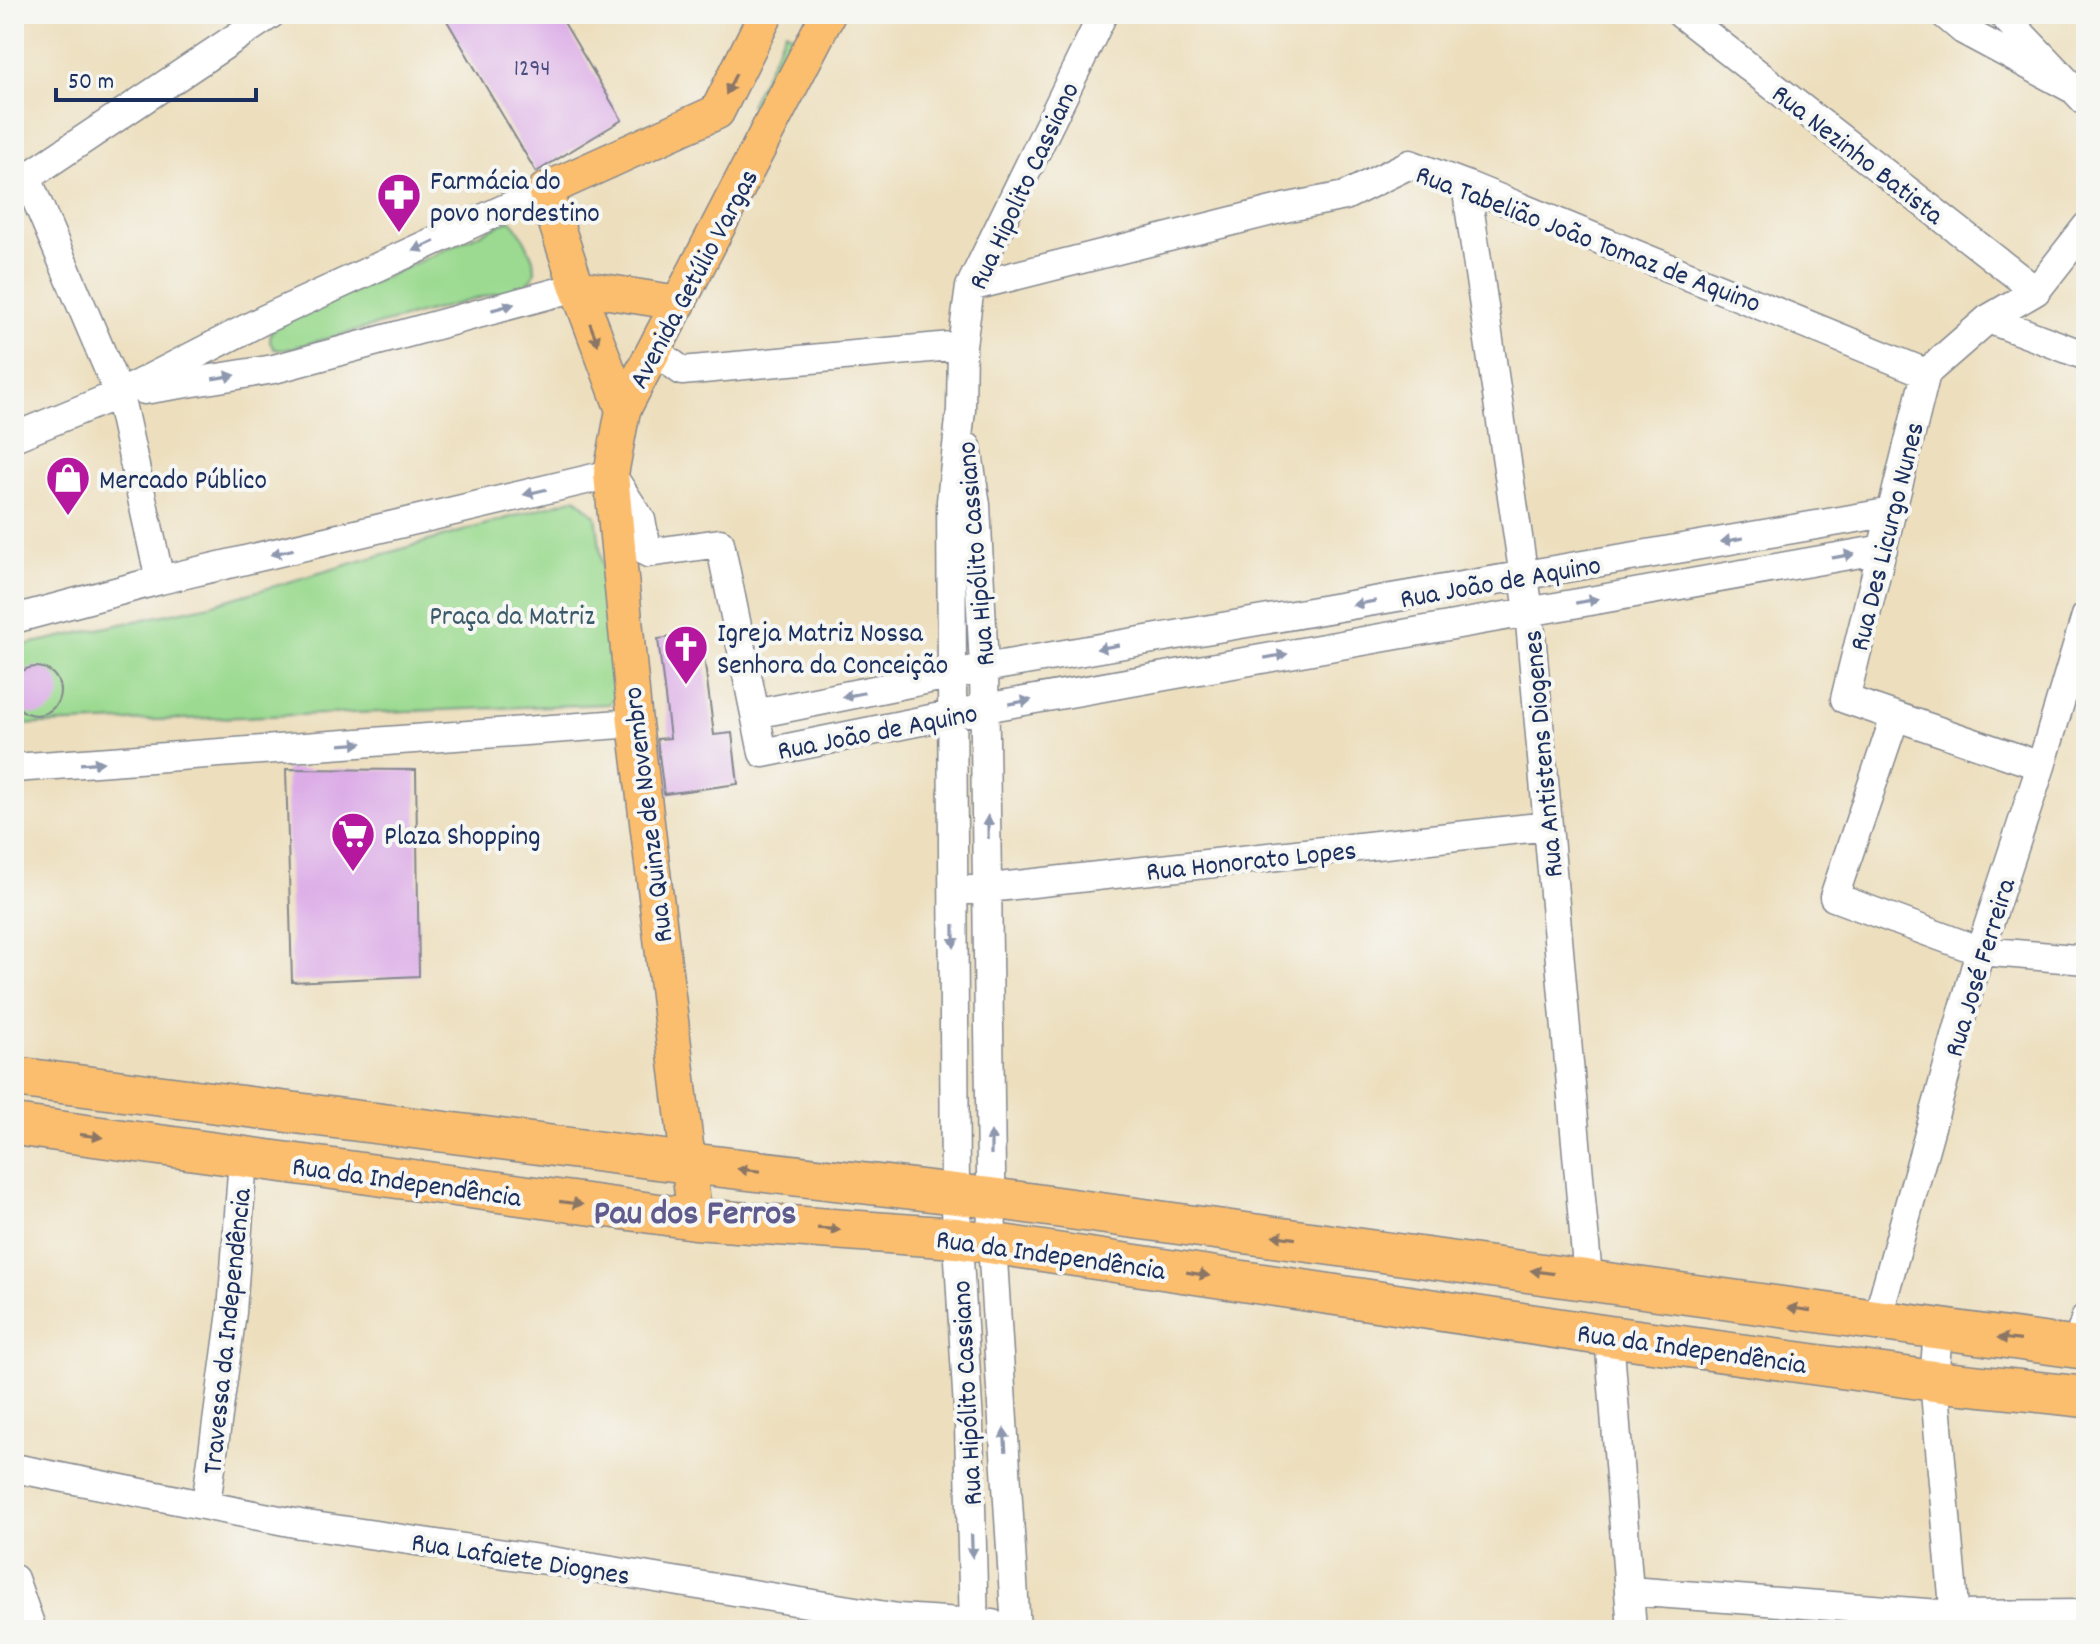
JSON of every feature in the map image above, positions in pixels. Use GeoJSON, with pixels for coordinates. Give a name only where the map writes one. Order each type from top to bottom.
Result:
{"type":"FeatureCollection","features":[{"type":"Feature","properties":{"kind":"highway","name":"Rua da Independência"},"geometry":{"type":"LineString","coordinates":[[14,1077],[688,1163],[973,1195],[1588,1278],[1938,1330],[2083,1338]]}},
{"type":"Feature","properties":{"kind":"highway","name":"Rua da Independência"},"geometry":{"type":"LineString","coordinates":[[14,1125],[695,1219],[974,1241],[1609,1336],[1934,1381],[2086,1397]]}},
{"type":"Feature","properties":{"kind":"main road"},"geometry":{"type":"LineString","coordinates":[[545,190],[717,112],[766,14]]}},
{"type":"Feature","properties":{"kind":"main road","name":"Avenida Getúlio Vargas"},"geometry":{"type":"LineString","coordinates":[[623,410],[828,14]]}},
{"type":"Feature","properties":{"kind":"main road","name":"Avenida Getúlio Vargas"},"geometry":{"type":"LineString","coordinates":[[545,190],[623,410]]}},
{"type":"Feature","properties":{"kind":"main road"},"geometry":{"type":"LineString","coordinates":[[577,287],[679,303]]}},
{"type":"Feature","properties":{"kind":"main road","name":"Rua Quinze de Novembro"},"geometry":{"type":"LineString","coordinates":[[623,410],[611,474],[635,723],[695,1219]]}},
{"type":"Feature","properties":{"kind":"street"},"geometry":{"type":"LineString","coordinates":[[160,580],[119,394],[20,182],[271,14]]}},
{"type":"Feature","properties":{"kind":"street","name":"Rua Hipolito Cassiano"},"geometry":{"type":"LineString","coordinates":[[961,410],[962,345],[970,287],[1103,14]]}},
{"type":"Feature","properties":{"kind":"street","name":"Rua Nezinho Batista"},"geometry":{"type":"LineString","coordinates":[[1681,14],[2036,291]]}},
{"type":"Feature","properties":{"kind":"street"},"geometry":{"type":"LineString","coordinates":[[1944,14],[1963,30],[2078,95]]}},
{"type":"Feature","properties":{"kind":"street"},"geometry":{"type":"LineString","coordinates":[[2002,14],[2078,95]]}},
{"type":"Feature","properties":{"kind":"street","name":"Rua Tabelião João Tomaz de Aquino"},"geometry":{"type":"LineString","coordinates":[[970,287],[1284,208],[1345,196],[1410,164],[1926,373]]}},
{"type":"Feature","properties":{"kind":"street","name":"Rua Antistens Diogenes"},"geometry":{"type":"LineString","coordinates":[[1466,185],[1529,611],[1588,1278]]}},
{"type":"Feature","properties":{"kind":"street"},"geometry":{"type":"LineString","coordinates":[[14,437],[119,394],[265,319],[545,190]]}},
{"type":"Feature","properties":{"kind":"street"},"geometry":{"type":"LineString","coordinates":[[1926,373],[1988,319],[2036,291],[2086,227]]}},
{"type":"Feature","properties":{"kind":"street"},"geometry":{"type":"LineString","coordinates":[[119,394],[274,369],[577,287]]}},
{"type":"Feature","properties":{"kind":"street"},"geometry":{"type":"LineString","coordinates":[[1988,319],[2086,356]]}},
{"type":"Feature","properties":{"kind":"street"},"geometry":{"type":"LineString","coordinates":[[655,351],[682,371],[962,345]]}},
{"type":"Feature","properties":{"kind":"street","name":"Rua Des Licurgo Nunes"},"geometry":{"type":"LineString","coordinates":[[1895,717],[1845,699],[1926,373]]}},
{"type":"Feature","properties":{"kind":"street","name":"Rua Hipólito Cassiano"},"geometry":{"type":"LineString","coordinates":[[961,410],[976,505],[984,668],[989,888],[973,1195]]}},
{"type":"Feature","properties":{"kind":"street","name":"Rua Hipólito Cassiano"},"geometry":{"type":"LineString","coordinates":[[961,410],[951,501],[951,676],[954,893],[973,1195],[969,1425],[974,1626]]}},
{"type":"Feature","properties":{"kind":"street"},"geometry":{"type":"LineString","coordinates":[[14,619],[160,580],[611,474],[641,520],[648,553],[720,543],[755,714]]}},
{"type":"Feature","properties":{"kind":"street","name":"Rua João de Aquino"},"geometry":{"type":"LineString","coordinates":[[1883,549],[985,708],[763,753],[755,714],[984,668],[1892,512]]}},
{"type":"Feature","properties":{"kind":"street","name":"Rua José Ferreira"},"geometry":{"type":"LineString","coordinates":[[1877,1320],[1980,951],[2086,616]]}},
{"type":"Feature","properties":{"kind":"street"},"geometry":{"type":"LineString","coordinates":[[2041,766],[1895,717],[1834,897],[1980,951],[2086,960]]}},
{"type":"Feature","properties":{"kind":"street"},"geometry":{"type":"LineString","coordinates":[[14,768],[635,723]]}},
{"type":"Feature","properties":{"kind":"street","name":"Rua Honorato Lopes"},"geometry":{"type":"LineString","coordinates":[[954,893],[1548,826]]}},
{"type":"Feature","properties":{"kind":"street","name":"Travessa da Independência"},"geometry":{"type":"LineString","coordinates":[[206,1504],[232,1312],[243,1158]]}},
{"type":"Feature","properties":{"kind":"street","name":"Rua Hipólito Cassiano"},"geometry":{"type":"LineString","coordinates":[[974,1241],[1021,1629]]}},
{"type":"Feature","properties":{"kind":"street"},"geometry":{"type":"LineString","coordinates":[[1938,1330],[1934,1381],[1955,1622]]}},
{"type":"Feature","properties":{"kind":"street"},"geometry":{"type":"LineString","coordinates":[[1609,1336],[1632,1630]]}},
{"type":"Feature","properties":{"kind":"street","name":"Rua Lafaiete Diognes"},"geometry":{"type":"LineString","coordinates":[[14,1468],[300,1524],[898,1618],[1021,1629]]}},
{"type":"Feature","properties":{"kind":"street"},"geometry":{"type":"LineString","coordinates":[[14,1579],[32,1630]]}},
{"type":"Feature","properties":{"kind":"street"},"geometry":{"type":"LineString","coordinates":[[1629,1591],[1955,1622],[2086,1614]]}},
{"type":"Feature","properties":{"kind":"green space"},"geometry":{"type":"Polygon","coordinates":[[[786,31],[798,38],[761,109],[750,105],[786,31]]]}},
{"type":"Feature","properties":{"kind":"green space"},"geometry":{"type":"Polygon","coordinates":[[[510,220],[522,235],[534,264],[533,277],[524,286],[284,350],[274,349],[270,342],[271,332],[278,326],[510,220]]]}},
{"type":"Feature","properties":{"kind":"green space","name":"Praça da Matriz"},"geometry":{"type":"Polygon","coordinates":[[[576,498],[596,516],[618,691],[609,704],[14,725],[14,647],[210,605],[576,498]]]}},
{"type":"Feature","properties":{"kind":"building"},"geometry":{"type":"Polygon","coordinates":[[[443,14],[559,14],[622,120],[536,172],[443,14]]]}},
{"type":"Feature","properties":{"kind":"building","name":"Igreja Matriz Nossa Senhora da Conceição"},"geometry":{"type":"Polygon","coordinates":[[[701,633],[714,735],[732,733],[738,784],[664,794],[657,739],[670,738],[658,639],[701,633]]]}},
{"type":"Feature","properties":{"kind":"building"},"geometry":{"type":"Polygon","coordinates":[[[36,667],[53,674],[60,691],[53,708],[36,715],[19,708],[12,691],[19,674],[36,667]]]}},
{"type":"Feature","properties":{"kind":"building","name":"Plaza Shopping"},"geometry":{"type":"Polygon","coordinates":[[[286,769],[416,770],[419,976],[292,982],[286,769]]]}},
{"type":"Feature","properties":{"kind":"place","name":"Farmácia do povo nordestino"},"geometry":{"type":"Point","coordinates":[399,234]}},
{"type":"Feature","properties":{"kind":"place","name":"Mercado Público"},"geometry":{"type":"Point","coordinates":[68,517]}},
{"type":"Feature","properties":{"kind":"place","name":"Igreja Matriz Nossa Senhora da Conceição"},"geometry":{"type":"Point","coordinates":[686,686]}},
{"type":"Feature","properties":{"kind":"place","name":"Plaza Shopping"},"geometry":{"type":"Point","coordinates":[353,873]}},
{"type":"Feature","properties":{"kind":"district","name":"Pau dos Ferros"},"geometry":{"type":"Point","coordinates":[695,1210]}}]}
